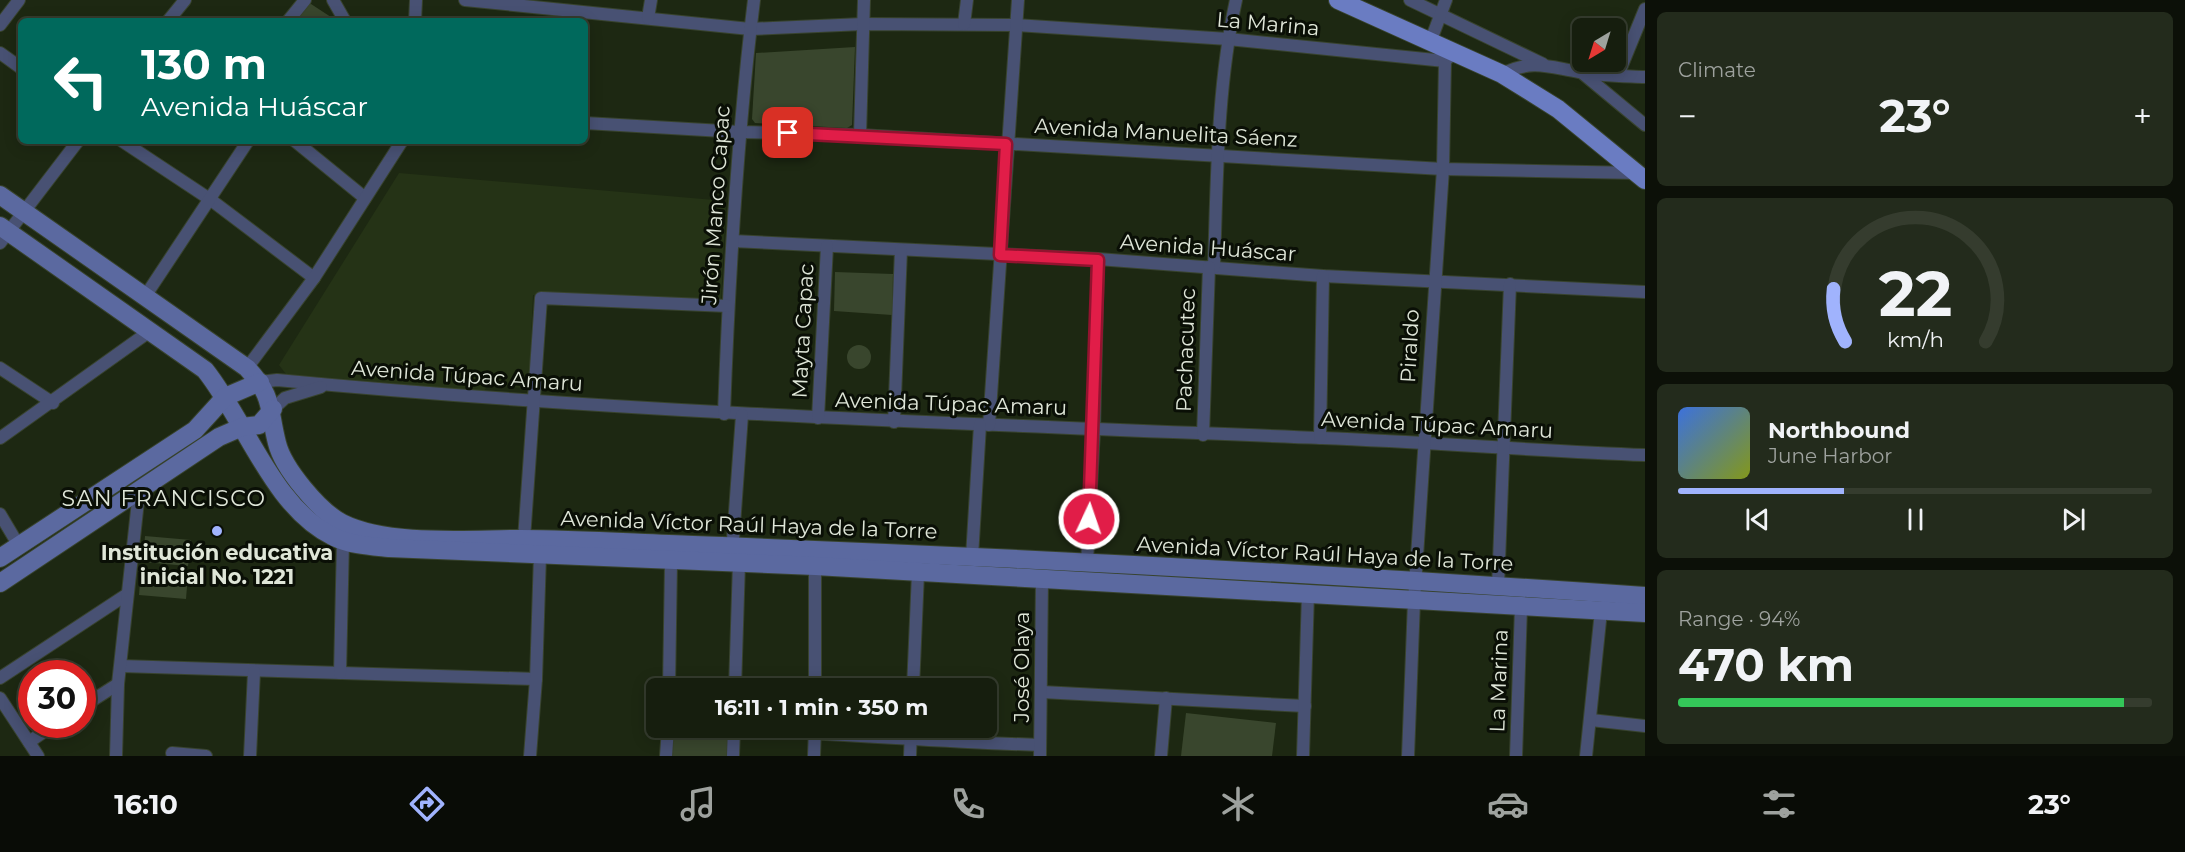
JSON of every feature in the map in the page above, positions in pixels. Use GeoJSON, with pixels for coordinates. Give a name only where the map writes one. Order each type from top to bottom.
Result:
{"type":"FeatureCollection","features":[{"type":"Feature","properties":{"kind":"main road"},"geometry":{"type":"LineString","coordinates":[[1339,0],[1431,40],[1450,56],[1502,74],[1558,109],[1641,176]]}},
{"type":"Feature","properties":{"kind":"main road","name":"Avenida Víctor Raúl Haya de la Torre"},"geometry":{"type":"LineString","coordinates":[[0,195],[247,368],[260,382],[273,409],[277,446],[285,460],[321,507],[347,525],[384,534],[448,540],[524,538],[816,566],[918,573],[1308,593],[1415,592],[1498,586],[1645,596]]}},
{"type":"Feature","properties":{"kind":"main road","name":"Avenida Víctor Raúl Haya de la Torre"},"geometry":{"type":"LineString","coordinates":[[3,233],[205,370],[225,397],[242,428],[288,498],[315,524],[343,540],[389,548],[671,562],[734,557],[972,557],[1087,563],[1415,592],[1521,607],[1645,613]]}},
{"type":"Feature","properties":{"kind":"main road"},"geometry":{"type":"LineString","coordinates":[[0,558],[195,430],[225,397],[260,382]]}},
{"type":"Feature","properties":{"kind":"main road"},"geometry":{"type":"LineString","coordinates":[[0,583],[219,437],[242,428],[260,425],[273,409]]}},
{"type":"Feature","properties":{"kind":"street"},"geometry":{"type":"LineString","coordinates":[[0,25],[19,0]]}},
{"type":"Feature","properties":{"kind":"street"},"geometry":{"type":"LineString","coordinates":[[170,18],[184,0]]}},
{"type":"Feature","properties":{"kind":"street"},"geometry":{"type":"LineString","coordinates":[[290,18],[305,0]]}},
{"type":"Feature","properties":{"kind":"street"},"geometry":{"type":"LineString","coordinates":[[333,0],[343,18]]}},
{"type":"Feature","properties":{"kind":"street"},"geometry":{"type":"LineString","coordinates":[[415,18],[416,0]]}},
{"type":"Feature","properties":{"kind":"street","name":"La Marina"},"geometry":{"type":"LineString","coordinates":[[465,0],[525,2],[750,28],[863,24],[1015,25],[1450,56]]}},
{"type":"Feature","properties":{"kind":"street"},"geometry":{"type":"LineString","coordinates":[[648,18],[651,0]]}},
{"type":"Feature","properties":{"kind":"street","name":"Jirón Manco Capac"},"geometry":{"type":"LineString","coordinates":[[724,414],[728,306],[740,132],[754,0]]}},
{"type":"Feature","properties":{"kind":"street"},"geometry":{"type":"LineString","coordinates":[[860,135],[864,0]]}},
{"type":"Feature","properties":{"kind":"street"},"geometry":{"type":"LineString","coordinates":[[964,24],[967,0]]}},
{"type":"Feature","properties":{"kind":"street"},"geometry":{"type":"LineString","coordinates":[[972,557],[1000,255],[1006,144],[1018,0]]}},
{"type":"Feature","properties":{"kind":"street","name":"Pachacutec"},"geometry":{"type":"LineString","coordinates":[[1203,435],[1218,155],[1228,39],[1236,0]]}},
{"type":"Feature","properties":{"kind":"street"},"geometry":{"type":"LineString","coordinates":[[1410,0],[1442,13],[1543,64],[1572,70]]}},
{"type":"Feature","properties":{"kind":"street"},"geometry":{"type":"LineString","coordinates":[[1431,40],[1446,0]]}},
{"type":"Feature","properties":{"kind":"street"},"geometry":{"type":"LineString","coordinates":[[1618,75],[1645,9]]}},
{"type":"Feature","properties":{"kind":"street"},"geometry":{"type":"LineString","coordinates":[[0,53],[18,66]]}},
{"type":"Feature","properties":{"kind":"street","name":"Piraldo"},"geometry":{"type":"LineString","coordinates":[[1408,756],[1415,592],[1450,56]]}},
{"type":"Feature","properties":{"kind":"street"},"geometry":{"type":"LineString","coordinates":[[1502,74],[1520,66],[1543,64]]}},
{"type":"Feature","properties":{"kind":"street"},"geometry":{"type":"LineString","coordinates":[[1581,72],[1645,77]]}},
{"type":"Feature","properties":{"kind":"street"},"geometry":{"type":"LineString","coordinates":[[1581,72],[1645,125]]}},
{"type":"Feature","properties":{"kind":"street","name":"Avenida Manuelita Sáenz"},"geometry":{"type":"LineString","coordinates":[[588,123],[740,132],[860,135],[1443,169],[1641,176]]}},
{"type":"Feature","properties":{"kind":"street"},"geometry":{"type":"LineString","coordinates":[[3,233],[24,211],[76,144]]}},
{"type":"Feature","properties":{"kind":"street"},"geometry":{"type":"LineString","coordinates":[[127,144],[211,200],[314,278]]}},
{"type":"Feature","properties":{"kind":"street"},"geometry":{"type":"LineString","coordinates":[[144,298],[246,144]]}},
{"type":"Feature","properties":{"kind":"street"},"geometry":{"type":"LineString","coordinates":[[299,144],[365,198]]}},
{"type":"Feature","properties":{"kind":"street"},"geometry":{"type":"LineString","coordinates":[[247,368],[314,278],[400,144]]}},
{"type":"Feature","properties":{"kind":"street","name":"Avenida Huáscar"},"geometry":{"type":"LineString","coordinates":[[733,241],[1098,260],[1323,276],[1645,292]]}},
{"type":"Feature","properties":{"kind":"street","name":"Mayta Capac"},"geometry":{"type":"LineString","coordinates":[[818,418],[827,246]]}},
{"type":"Feature","properties":{"kind":"street"},"geometry":{"type":"LineString","coordinates":[[894,422],[901,250]]}},
{"type":"Feature","properties":{"kind":"street"},"geometry":{"type":"LineString","coordinates":[[1087,563],[1094,430],[1098,260]]}},
{"type":"Feature","properties":{"kind":"street"},"geometry":{"type":"LineString","coordinates":[[1320,438],[1323,276]]}},
{"type":"Feature","properties":{"kind":"street"},"geometry":{"type":"LineString","coordinates":[[1498,586],[1510,284]]}},
{"type":"Feature","properties":{"kind":"street"},"geometry":{"type":"LineString","coordinates":[[524,538],[541,298],[728,306]]}},
{"type":"Feature","properties":{"kind":"street"},"geometry":{"type":"LineString","coordinates":[[0,438],[53,403],[150,331]]}},
{"type":"Feature","properties":{"kind":"street"},"geometry":{"type":"LineString","coordinates":[[0,368],[53,403]]}},
{"type":"Feature","properties":{"kind":"street","name":"Avenida Túpac Amaru"},"geometry":{"type":"LineString","coordinates":[[260,382],[277,380],[532,402],[742,415],[1320,438],[1424,443],[1502,450],[1645,455]]}},
{"type":"Feature","properties":{"kind":"street","name":"Avenida Túpac Amaru"},"geometry":{"type":"LineString","coordinates":[[273,409],[285,398],[328,385]]}},
{"type":"Feature","properties":{"kind":"street"},"geometry":{"type":"LineString","coordinates":[[735,678],[734,557],[742,415]]}},
{"type":"Feature","properties":{"kind":"street"},"geometry":{"type":"LineString","coordinates":[[116,756],[118,684],[139,492]]}},
{"type":"Feature","properties":{"kind":"street"},"geometry":{"type":"LineString","coordinates":[[0,514],[19,546]]}},
{"type":"Feature","properties":{"kind":"street"},"geometry":{"type":"LineString","coordinates":[[340,673],[343,540]]}},
{"type":"Feature","properties":{"kind":"street"},"geometry":{"type":"LineString","coordinates":[[530,756],[536,680],[540,555]]}},
{"type":"Feature","properties":{"kind":"street"},"geometry":{"type":"LineString","coordinates":[[669,678],[671,562]]}},
{"type":"Feature","properties":{"kind":"street"},"geometry":{"type":"LineString","coordinates":[[815,678],[816,566]]}},
{"type":"Feature","properties":{"kind":"street"},"geometry":{"type":"LineString","coordinates":[[913,678],[918,573]]}},
{"type":"Feature","properties":{"kind":"street","name":"José Olaya"},"geometry":{"type":"LineString","coordinates":[[1040,751],[1042,579]]}},
{"type":"Feature","properties":{"kind":"street"},"geometry":{"type":"LineString","coordinates":[[1303,756],[1308,593]]}},
{"type":"Feature","properties":{"kind":"street"},"geometry":{"type":"LineString","coordinates":[[0,678],[126,595]]}},
{"type":"Feature","properties":{"kind":"street","name":"La Marina"},"geometry":{"type":"LineString","coordinates":[[1516,756],[1521,607]]}},
{"type":"Feature","properties":{"kind":"street"},"geometry":{"type":"LineString","coordinates":[[1586,756],[1601,611]]}},
{"type":"Feature","properties":{"kind":"street"},"geometry":{"type":"LineString","coordinates":[[121,666],[536,680]]}},
{"type":"Feature","properties":{"kind":"street"},"geometry":{"type":"LineString","coordinates":[[250,756],[254,672]]}},
{"type":"Feature","properties":{"kind":"street"},"geometry":{"type":"LineString","coordinates":[[96,698],[118,684]]}},
{"type":"Feature","properties":{"kind":"street"},"geometry":{"type":"LineString","coordinates":[[1042,692],[1305,706]]}},
{"type":"Feature","properties":{"kind":"street"},"geometry":{"type":"LineString","coordinates":[[0,698],[38,756]]}},
{"type":"Feature","properties":{"kind":"street"},"geometry":{"type":"LineString","coordinates":[[1161,756],[1166,698]]}},
{"type":"Feature","properties":{"kind":"street"},"geometry":{"type":"LineString","coordinates":[[1591,720],[1645,726]]}},
{"type":"Feature","properties":{"kind":"street"},"geometry":{"type":"LineString","coordinates":[[29,742],[35,738]]}},
{"type":"Feature","properties":{"kind":"street"},"geometry":{"type":"LineString","coordinates":[[666,756],[667,738]]}},
{"type":"Feature","properties":{"kind":"street"},"geometry":{"type":"LineString","coordinates":[[733,756],[734,738]]}},
{"type":"Feature","properties":{"kind":"street"},"geometry":{"type":"LineString","coordinates":[[814,756],[815,738]]}},
{"type":"Feature","properties":{"kind":"street"},"geometry":{"type":"LineString","coordinates":[[885,738],[1040,751]]}},
{"type":"Feature","properties":{"kind":"street"},"geometry":{"type":"LineString","coordinates":[[910,756],[911,741]]}},
{"type":"Feature","properties":{"kind":"street"},"geometry":{"type":"LineString","coordinates":[[172,753],[206,756]]}},
{"type":"Feature","properties":{"kind":"shaded area"},"geometry":{"type":"Polygon","coordinates":[[[311,4],[332,18],[294,18],[303,6],[311,4]]]}},
{"type":"Feature","properties":{"kind":"shaded area"},"geometry":{"type":"Polygon","coordinates":[[[855,47],[852,125],[847,128],[755,123],[752,119],[756,53],[855,47]]]}},
{"type":"Feature","properties":{"kind":"shaded area"},"geometry":{"type":"Polygon","coordinates":[[[399,173],[726,201],[721,302],[533,295],[529,385],[524,388],[488,385],[484,391],[286,374],[279,365],[399,173]]]}},
{"type":"Feature","properties":{"kind":"shaded area"},"geometry":{"type":"Polygon","coordinates":[[[835,272],[893,274],[892,315],[834,311],[835,272]]]}},
{"type":"Feature","properties":{"kind":"shaded area"},"geometry":{"type":"Polygon","coordinates":[[[859,345],[864,346],[870,352],[870,362],[864,368],[859,369],[854,368],[848,362],[847,357],[848,352],[854,346],[859,345]]]}},
{"type":"Feature","properties":{"kind":"shaded area"},"geometry":{"type":"Polygon","coordinates":[[[145,536],[191,540],[188,566],[143,562],[145,536]]]}},
{"type":"Feature","properties":{"kind":"shaded area"},"geometry":{"type":"Polygon","coordinates":[[[141,570],[188,574],[186,599],[139,595],[141,570]]]}},
{"type":"Feature","properties":{"kind":"shaded area"},"geometry":{"type":"Polygon","coordinates":[[[1186,713],[1276,723],[1272,756],[1181,756],[1186,713]]]}},
{"type":"Feature","properties":{"kind":"shaded area"},"geometry":{"type":"Polygon","coordinates":[[[673,738],[727,739],[728,756],[671,756],[673,738]]]}},
{"type":"Feature","properties":{"kind":"place","name":"Institución educativa inicial No. 1221"},"geometry":{"type":"Point","coordinates":[217,531]}},
{"type":"Feature","properties":{"kind":"district","name":"SAN FRANCISCO"},"geometry":{"type":"Point","coordinates":[164,498]}},
{"type":"Feature","properties":{"kind":"route"},"geometry":{"type":"LineString","coordinates":[[788,133],[1006,144],[1000,255],[1098,260],[1094,430],[1089,519]]}}]}
